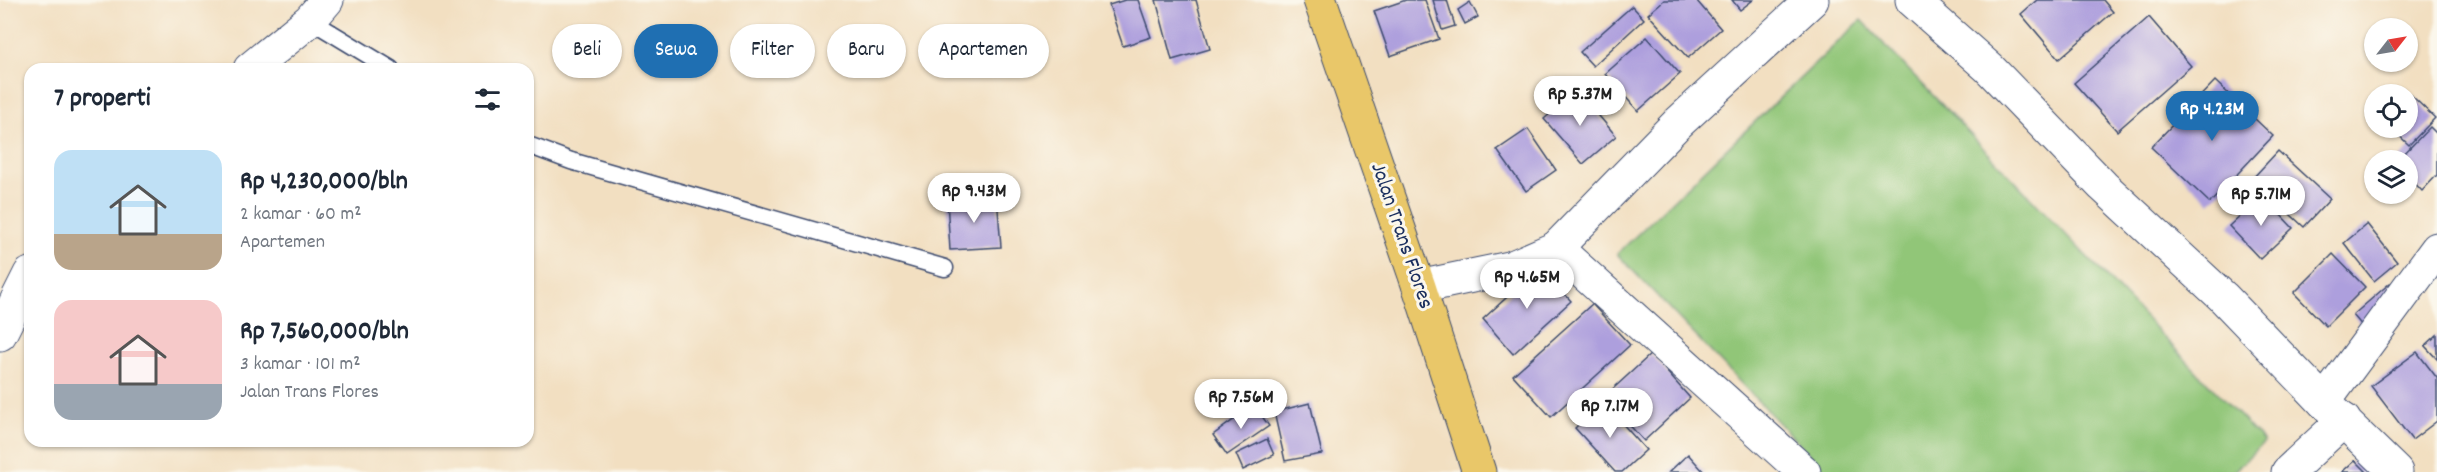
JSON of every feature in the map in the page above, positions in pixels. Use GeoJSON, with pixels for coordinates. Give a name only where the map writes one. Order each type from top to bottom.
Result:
{"type":"FeatureCollection","features":[{"type":"Feature","properties":{"kind":"highway","name":"Jalan Trans Flores"},"geometry":{"type":"LineString","coordinates":[[1320,0],[1419,287],[1479,472]]}},
{"type":"Feature","properties":{"kind":"street"},"geometry":{"type":"LineString","coordinates":[[1419,287],[1510,268],[1556,248],[1677,124],[1812,0]]}},
{"type":"Feature","properties":{"kind":"street"},"geometry":{"type":"LineString","coordinates":[[1912,0],[1989,68],[2103,186],[2223,297],[2396,472]]}},
{"type":"Feature","properties":{"kind":"street"},"geometry":{"type":"LineString","coordinates":[[257,63],[319,10]]}},
{"type":"Feature","properties":{"kind":"street"},"geometry":{"type":"LineString","coordinates":[[1556,248],[1804,472]]}},
{"type":"Feature","properties":{"kind":"street"},"geometry":{"type":"LineString","coordinates":[[2288,472],[2334,411],[2437,249]]}},
{"type":"Feature","properties":{"kind":"street"},"geometry":{"type":"LineString","coordinates":[[0,334],[24,286]]}},
{"type":"Feature","properties":{"kind":"lane"},"geometry":{"type":"LineString","coordinates":[[319,10],[384,63]]}},
{"type":"Feature","properties":{"kind":"lane"},"geometry":{"type":"LineString","coordinates":[[534,147],[571,161],[945,268]]}},
{"type":"Feature","properties":{"kind":"green space"},"geometry":{"type":"Polygon","coordinates":[[[1861,20],[2264,442],[2233,472],[1826,472],[1617,254],[1861,20]]]}},
{"type":"Feature","properties":{"kind":"building"},"geometry":{"type":"Polygon","coordinates":[[[1125,0],[1138,0],[1151,37],[1123,46],[1109,5],[1125,0]]]}},
{"type":"Feature","properties":{"kind":"building"},"geometry":{"type":"Polygon","coordinates":[[[1156,0],[1196,0],[1210,49],[1172,60],[1156,0]]]}},
{"type":"Feature","properties":{"kind":"building"},"geometry":{"type":"Polygon","coordinates":[[[1406,0],[1425,0],[1439,39],[1390,56],[1374,11],[1406,0]]]}},
{"type":"Feature","properties":{"kind":"building"},"geometry":{"type":"Polygon","coordinates":[[[1433,0],[1447,0],[1455,26],[1442,30],[1433,0]]]}},
{"type":"Feature","properties":{"kind":"building"},"geometry":{"type":"Polygon","coordinates":[[[1664,0],[1696,0],[1721,29],[1688,58],[1648,14],[1664,0]]]}},
{"type":"Feature","properties":{"kind":"building"},"geometry":{"type":"Polygon","coordinates":[[[1732,0],[1753,0],[1740,10],[1732,0]]]}},
{"type":"Feature","properties":{"kind":"building"},"geometry":{"type":"Polygon","coordinates":[[[2037,0],[2103,0],[2113,12],[2059,59],[2021,14],[2037,0]]]}},
{"type":"Feature","properties":{"kind":"building"},"geometry":{"type":"Polygon","coordinates":[[[1470,2],[1478,17],[1465,24],[1458,10],[1470,2]]]}},
{"type":"Feature","properties":{"kind":"building"},"geometry":{"type":"Polygon","coordinates":[[[1632,6],[1644,19],[1593,66],[1580,52],[1632,6]]]}},
{"type":"Feature","properties":{"kind":"building"},"geometry":{"type":"Polygon","coordinates":[[[2149,17],[2191,66],[2117,131],[2074,83],[2149,17]]]}},
{"type":"Feature","properties":{"kind":"building"},"geometry":{"type":"Polygon","coordinates":[[[1647,37],[1680,74],[1638,111],[1605,74],[1647,37]]]}},
{"type":"Feature","properties":{"kind":"building"},"geometry":{"type":"Polygon","coordinates":[[[2215,81],[2273,136],[2210,203],[2151,147],[2215,81]]]}},
{"type":"Feature","properties":{"kind":"building"},"geometry":{"type":"Polygon","coordinates":[[[1577,90],[1616,136],[1583,164],[1544,119],[1577,90]]]}},
{"type":"Feature","properties":{"kind":"building"},"geometry":{"type":"Polygon","coordinates":[[[2418,102],[2435,118],[2418,136],[2418,102]]]}},
{"type":"Feature","properties":{"kind":"building"},"geometry":{"type":"Polygon","coordinates":[[[2430,127],[2437,134],[2437,175],[2422,191],[2418,187],[2418,150],[2408,150],[2430,127]]]}},
{"type":"Feature","properties":{"kind":"building"},"geometry":{"type":"Polygon","coordinates":[[[1528,129],[1556,170],[1526,191],[1497,150],[1528,129]]]}},
{"type":"Feature","properties":{"kind":"building"},"geometry":{"type":"Polygon","coordinates":[[[2402,138],[2416,138],[2409,145],[2402,138]]]}},
{"type":"Feature","properties":{"kind":"building"},"geometry":{"type":"Polygon","coordinates":[[[2278,151],[2330,199],[2304,227],[2252,179],[2278,151]]]}},
{"type":"Feature","properties":{"kind":"building"},"geometry":{"type":"Polygon","coordinates":[[[2262,195],[2293,228],[2260,259],[2229,226],[2262,195]]]}},
{"type":"Feature","properties":{"kind":"building"},"geometry":{"type":"Polygon","coordinates":[[[997,197],[1001,247],[950,250],[947,200],[997,197]]]}},
{"type":"Feature","properties":{"kind":"building"},"geometry":{"type":"Polygon","coordinates":[[[2367,224],[2397,262],[2374,281],[2344,243],[2367,224]]]}},
{"type":"Feature","properties":{"kind":"building"},"geometry":{"type":"Polygon","coordinates":[[[2333,254],[2365,287],[2326,326],[2294,293],[2333,254]]]}},
{"type":"Feature","properties":{"kind":"building"},"geometry":{"type":"Polygon","coordinates":[[[1540,267],[1571,301],[1513,354],[1483,319],[1540,267]]]}},
{"type":"Feature","properties":{"kind":"building"},"geometry":{"type":"Polygon","coordinates":[[[2390,283],[2401,296],[2364,328],[2353,315],[2390,283]]]}},
{"type":"Feature","properties":{"kind":"building"},"geometry":{"type":"Polygon","coordinates":[[[1592,304],[1630,345],[1551,417],[1513,375],[1592,304]]]}},
{"type":"Feature","properties":{"kind":"building"},"geometry":{"type":"Polygon","coordinates":[[[2437,335],[2437,359],[2425,346],[2437,335]]]}},
{"type":"Feature","properties":{"kind":"building"},"geometry":{"type":"Polygon","coordinates":[[[2417,352],[2437,378],[2437,421],[2412,440],[2371,386],[2417,352]]]}},
{"type":"Feature","properties":{"kind":"building"},"geometry":{"type":"Polygon","coordinates":[[[1651,354],[1690,398],[1644,441],[1604,397],[1651,354]]]}},
{"type":"Feature","properties":{"kind":"building"},"geometry":{"type":"Polygon","coordinates":[[[1603,402],[1646,450],[1622,472],[1615,472],[1575,428],[1603,402]]]}},
{"type":"Feature","properties":{"kind":"building"},"geometry":{"type":"Polygon","coordinates":[[[1310,403],[1322,454],[1285,461],[1274,412],[1310,403]]]}},
{"type":"Feature","properties":{"kind":"building"},"geometry":{"type":"Polygon","coordinates":[[[1254,405],[1269,426],[1227,455],[1213,435],[1254,405]]]}},
{"type":"Feature","properties":{"kind":"building"},"geometry":{"type":"Polygon","coordinates":[[[1267,439],[1274,455],[1243,470],[1236,454],[1267,439]]]}},
{"type":"Feature","properties":{"kind":"building"},"geometry":{"type":"Polygon","coordinates":[[[1688,454],[1704,472],[1669,472],[1688,454]]]}},
{"type":"Feature","properties":{"kind":"building"},"geometry":{"type":"Polygon","coordinates":[[[2355,460],[2367,472],[2342,472],[2355,460]]]}}]}
